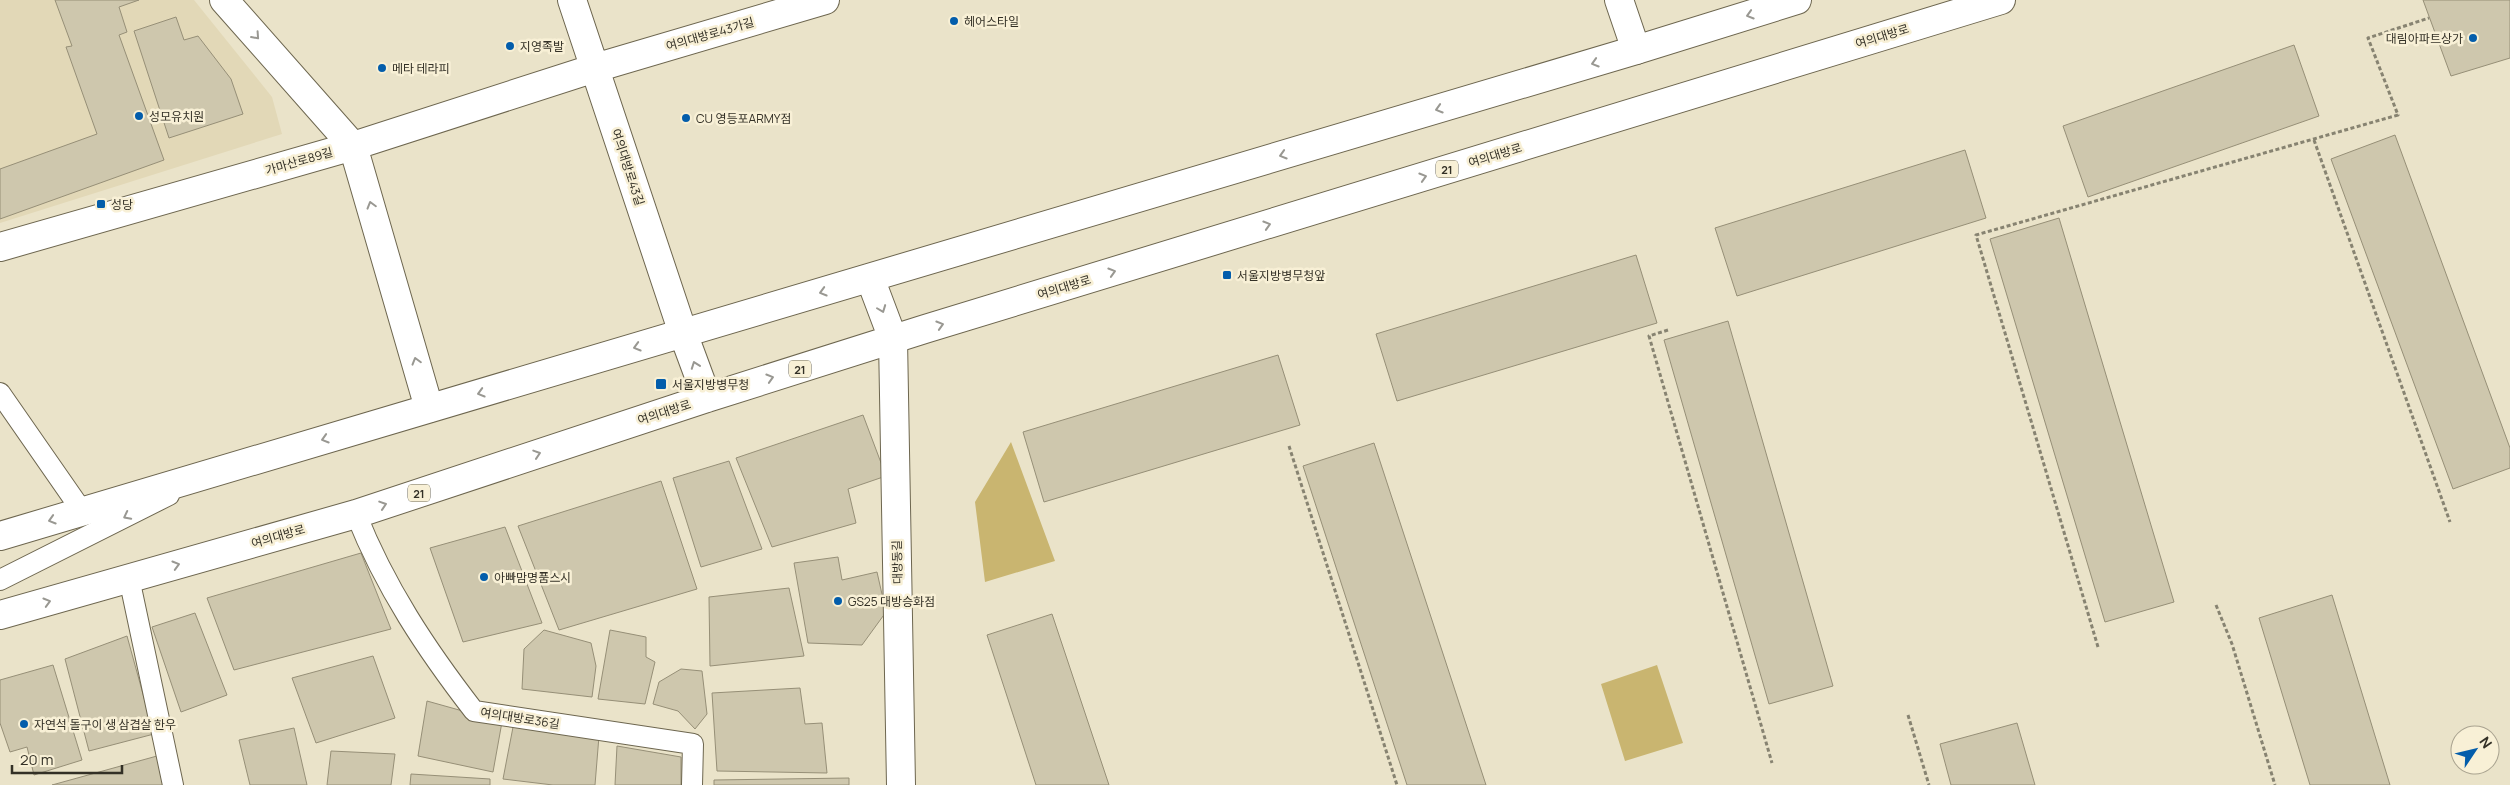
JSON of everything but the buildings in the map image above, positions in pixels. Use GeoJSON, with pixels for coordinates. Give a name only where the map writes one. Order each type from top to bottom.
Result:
{"type":"FeatureCollection","features":[{"type":"Feature","properties":{"kind":"main road"},"geometry":{"type":"LineString","coordinates":[[224,0],[354,146],[429,408]]}},
{"type":"Feature","properties":{"kind":"main road","name":"여의대방로43길"},"geometry":{"type":"LineString","coordinates":[[572,0],[683,333],[707,398]]}},
{"type":"Feature","properties":{"kind":"main road","name":"여의대방로43가길"},"geometry":{"type":"LineString","coordinates":[[595,68],[825,0]]}},
{"type":"Feature","properties":{"kind":"main road"},"geometry":{"type":"LineString","coordinates":[[1618,0],[1636,50]]}},
{"type":"Feature","properties":{"kind":"main road"},"geometry":{"type":"LineString","coordinates":[[0,536],[1636,50],[1796,0]]}},
{"type":"Feature","properties":{"kind":"main road","name":"여의대방로"},"geometry":{"type":"LineString","coordinates":[[0,615],[356,514],[707,398],[2001,0]]}},
{"type":"Feature","properties":{"kind":"main road","name":"가마산로89길"},"geometry":{"type":"LineString","coordinates":[[0,247],[354,146],[595,68]]}},
{"type":"Feature","properties":{"kind":"main road","name":"대방동길"},"geometry":{"type":"LineString","coordinates":[[870,278],[893,340],[901,785]]}},
{"type":"Feature","properties":{"kind":"lane"},"geometry":{"type":"LineString","coordinates":[[0,393],[82,511]]}},
{"type":"Feature","properties":{"kind":"lane"},"geometry":{"type":"LineString","coordinates":[[0,580],[218,471]]}},
{"type":"Feature","properties":{"kind":"lane","name":"여의대방로36길"},"geometry":{"type":"LineString","coordinates":[[356,514],[374,558],[433,658],[474,711],[693,744],[692,785]]}},
{"type":"Feature","properties":{"kind":"lane"},"geometry":{"type":"LineString","coordinates":[[129,578],[173,785]]}},
{"type":"Feature","properties":{"kind":"path"},"geometry":{"type":"LineString","coordinates":[[2098,647],[1976,235],[2314,140],[2398,114],[2368,38],[2429,18]]}},
{"type":"Feature","properties":{"kind":"path"},"geometry":{"type":"LineString","coordinates":[[2314,140],[2450,522]]}},
{"type":"Feature","properties":{"kind":"path"},"geometry":{"type":"LineString","coordinates":[[1668,330],[1649,336],[1772,763]]}},
{"type":"Feature","properties":{"kind":"path"},"geometry":{"type":"LineString","coordinates":[[1289,446],[1397,785]]}},
{"type":"Feature","properties":{"kind":"path"},"geometry":{"type":"LineString","coordinates":[[2216,605],[2232,644],[2275,785]]}},
{"type":"Feature","properties":{"kind":"path"},"geometry":{"type":"LineString","coordinates":[[1908,715],[1929,785]]}},
{"type":"Feature","properties":{"kind":"shaded area","name":"성모유치원"},"geometry":{"type":"Polygon","coordinates":[[[0,0],[194,0],[272,97],[282,134],[0,223],[0,0]]]}},
{"type":"Feature","properties":{"kind":"shaded area"},"geometry":{"type":"Polygon","coordinates":[[[1011,442],[1055,561],[985,582],[975,502],[1011,442]]]}},
{"type":"Feature","properties":{"kind":"shaded area"},"geometry":{"type":"Polygon","coordinates":[[[1657,665],[1683,743],[1625,761],[1601,684],[1657,665]]]}},
{"type":"Feature","properties":{"kind":"place","name":"헤어스타일"},"geometry":{"type":"Point","coordinates":[954,21]}},
{"type":"Feature","properties":{"kind":"place","name":"대림아파트상가"},"geometry":{"type":"Point","coordinates":[2473,38]}},
{"type":"Feature","properties":{"kind":"place","name":"지영족발"},"geometry":{"type":"Point","coordinates":[510,46]}},
{"type":"Feature","properties":{"kind":"place","name":"메타 테라피"},"geometry":{"type":"Point","coordinates":[382,68]}},
{"type":"Feature","properties":{"kind":"place","name":"성모유치원"},"geometry":{"type":"Point","coordinates":[139,116]}},
{"type":"Feature","properties":{"kind":"place","name":"CU 영등포ARMY점"},"geometry":{"type":"Point","coordinates":[686,118]}},
{"type":"Feature","properties":{"kind":"place","name":"성당"},"geometry":{"type":"Point","coordinates":[101,204]}},
{"type":"Feature","properties":{"kind":"place","name":"서울지방병무청앞"},"geometry":{"type":"Point","coordinates":[1227,275]}},
{"type":"Feature","properties":{"kind":"place","name":"서울지방병무청"},"geometry":{"type":"Point","coordinates":[661,384]}},
{"type":"Feature","properties":{"kind":"place","name":"아빠맘명품스시"},"geometry":{"type":"Point","coordinates":[484,577]}},
{"type":"Feature","properties":{"kind":"place","name":"GS25 대방승화점"},"geometry":{"type":"Point","coordinates":[838,601]}},
{"type":"Feature","properties":{"kind":"place","name":"자연석 돌구이 생 삼겹살 한우"},"geometry":{"type":"Point","coordinates":[24,724]}}]}
